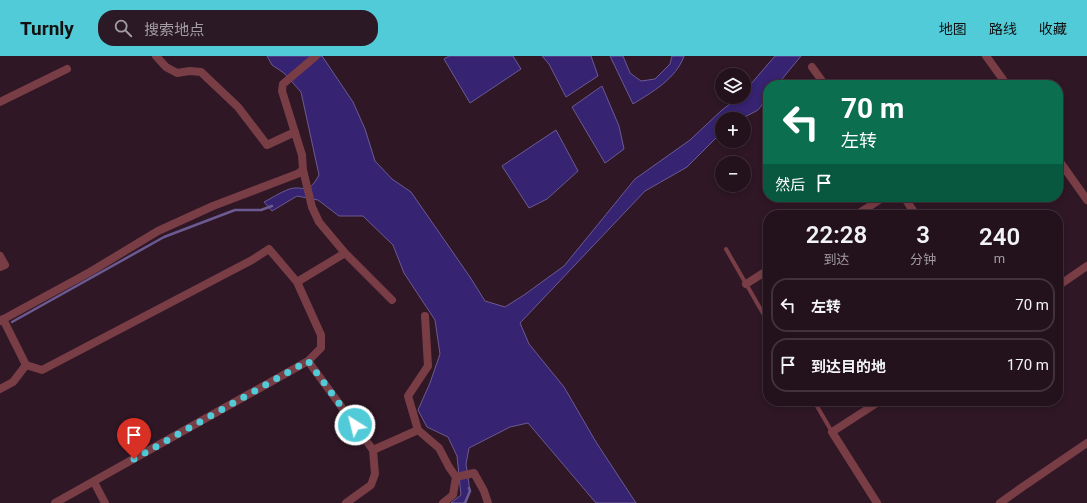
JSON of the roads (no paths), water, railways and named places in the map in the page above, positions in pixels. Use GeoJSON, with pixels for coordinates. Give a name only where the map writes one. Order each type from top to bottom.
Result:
{"type":"FeatureCollection","features":[{"type":"Feature","properties":{"kind":"street"},"geometry":{"type":"LineString","coordinates":[[156,56],[166,67],[177,73],[190,71],[201,72],[238,108],[266,145],[295,132]]}},
{"type":"Feature","properties":{"kind":"street"},"geometry":{"type":"LineString","coordinates":[[316,56],[283,84],[282,91],[302,155],[312,207],[319,222],[345,253],[392,300]]}},
{"type":"Feature","properties":{"kind":"street"},"geometry":{"type":"LineString","coordinates":[[986,56],[1003,80]]}},
{"type":"Feature","properties":{"kind":"street"},"geometry":{"type":"LineString","coordinates":[[812,66],[822,80]]}},
{"type":"Feature","properties":{"kind":"street"},"geometry":{"type":"LineString","coordinates":[[0,102],[67,69]]}},
{"type":"Feature","properties":{"kind":"street"},"geometry":{"type":"LineString","coordinates":[[1063,166],[1087,200]]}},
{"type":"Feature","properties":{"kind":"street"},"geometry":{"type":"LineString","coordinates":[[55,503],[308,361],[321,348],[321,335],[297,282],[269,249],[252,260],[42,370],[26,365],[2,320],[90,272],[158,231],[213,206],[304,170]]}},
{"type":"Feature","properties":{"kind":"street"},"geometry":{"type":"LineString","coordinates":[[864,210],[876,202]]}},
{"type":"Feature","properties":{"kind":"street"},"geometry":{"type":"LineString","coordinates":[[297,282],[345,253]]}},
{"type":"Feature","properties":{"kind":"street"},"geometry":{"type":"LineString","coordinates":[[0,256],[5,265],[0,267]]}},
{"type":"Feature","properties":{"kind":"street"},"geometry":{"type":"LineString","coordinates":[[1063,283],[1087,266]]}},
{"type":"Feature","properties":{"kind":"street"},"geometry":{"type":"LineString","coordinates":[[746,284],[763,273]]}},
{"type":"Feature","properties":{"kind":"street"},"geometry":{"type":"LineString","coordinates":[[424,316],[428,366],[408,396],[418,430],[439,448],[456,477],[453,495],[442,503]]}},
{"type":"Feature","properties":{"kind":"street"},"geometry":{"type":"LineString","coordinates":[[308,361],[373,450],[375,474],[371,485],[346,503]]}},
{"type":"Feature","properties":{"kind":"street"},"geometry":{"type":"LineString","coordinates":[[0,389],[13,382],[26,365]]}},
{"type":"Feature","properties":{"kind":"street"},"geometry":{"type":"LineString","coordinates":[[872,406],[832,432],[877,503]]}},
{"type":"Feature","properties":{"kind":"street"},"geometry":{"type":"LineString","coordinates":[[373,450],[418,430]]}},
{"type":"Feature","properties":{"kind":"street"},"geometry":{"type":"LineString","coordinates":[[1000,503],[1087,444]]}},
{"type":"Feature","properties":{"kind":"street"},"geometry":{"type":"LineString","coordinates":[[456,477],[474,474],[484,491],[488,503]]}},
{"type":"Feature","properties":{"kind":"street"},"geometry":{"type":"LineString","coordinates":[[94,482],[105,503]]}},
{"type":"Feature","properties":{"kind":"lane"},"geometry":{"type":"LineString","coordinates":[[726,250],[763,313]]}},
{"type":"Feature","properties":{"kind":"lane"},"geometry":{"type":"LineString","coordinates":[[817,406],[832,432]]}},
{"type":"Feature","properties":{"kind":"waterway"},"geometry":{"type":"LineString","coordinates":[[12,322],[164,237],[235,210],[261,210],[272,206]]}},
{"type":"Feature","properties":{"kind":"waterway"},"geometry":{"type":"LineString","coordinates":[[465,503],[470,491],[469,488]]}}]}
